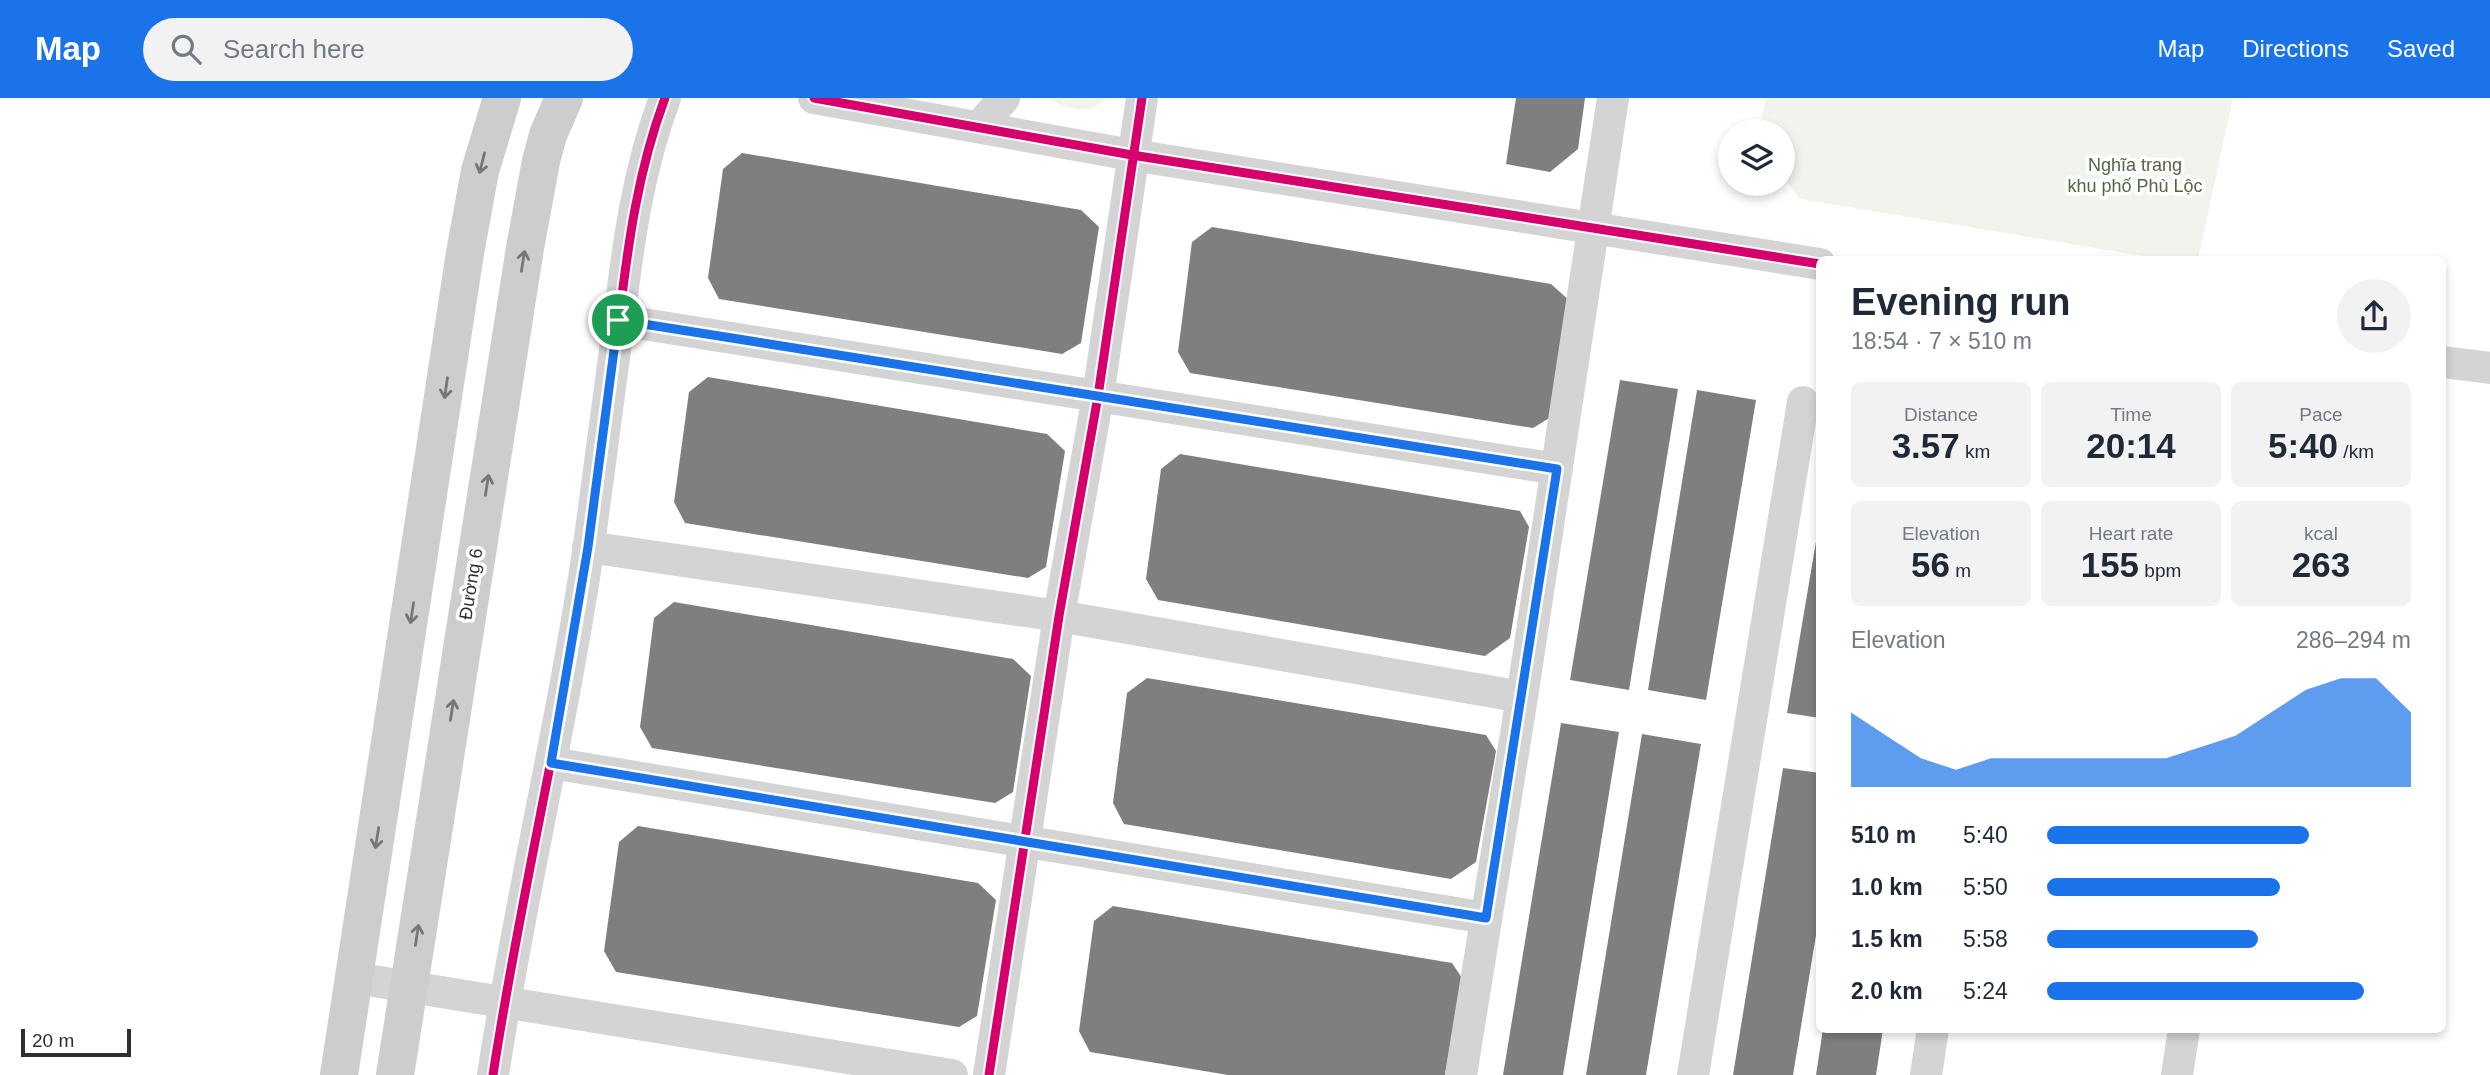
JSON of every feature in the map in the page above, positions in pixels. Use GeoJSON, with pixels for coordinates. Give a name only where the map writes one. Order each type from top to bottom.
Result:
{"type":"FeatureCollection","features":[{"type":"Feature","properties":{"kind":"main road"},"geometry":{"type":"LineString","coordinates":[[340,1075],[465,253],[480,171],[502,98]]}},
{"type":"Feature","properties":{"kind":"main road","name":"Đường 6"},"geometry":{"type":"LineString","coordinates":[[395,1075],[525,248],[548,135],[564,98]]}},
{"type":"Feature","properties":{"kind":"street"},"geometry":{"type":"LineString","coordinates":[[493,1075],[588,547],[635,202],[653,131],[665,98]]}},
{"type":"Feature","properties":{"kind":"street"},"geometry":{"type":"LineString","coordinates":[[814,98],[1132,155],[1816,263]]}},
{"type":"Feature","properties":{"kind":"street"},"geometry":{"type":"LineString","coordinates":[[980,126],[1004,98]]}},
{"type":"Feature","properties":{"kind":"street"},"geometry":{"type":"LineString","coordinates":[[989,1075],[1059,616],[1098,396],[1142,98]]}},
{"type":"Feature","properties":{"kind":"street"},"geometry":{"type":"LineString","coordinates":[[1461,1075],[1522,697],[1613,98]]}},
{"type":"Feature","properties":{"kind":"street"},"geometry":{"type":"LineString","coordinates":[[618,320],[1557,469]]}},
{"type":"Feature","properties":{"kind":"street"},"geometry":{"type":"LineString","coordinates":[[2446,362],[2490,368]]}},
{"type":"Feature","properties":{"kind":"street"},"geometry":{"type":"LineString","coordinates":[[1693,1075],[1803,402]]}},
{"type":"Feature","properties":{"kind":"street"},"geometry":{"type":"LineString","coordinates":[[588,547],[1059,616],[1522,697]]}},
{"type":"Feature","properties":{"kind":"street"},"geometry":{"type":"LineString","coordinates":[[551,763],[1486,918]]}},
{"type":"Feature","properties":{"kind":"street"},"geometry":{"type":"LineString","coordinates":[[355,978],[952,1075]]}},
{"type":"Feature","properties":{"kind":"street"},"geometry":{"type":"LineString","coordinates":[[1926,1075],[1932,1033]]}},
{"type":"Feature","properties":{"kind":"street"},"geometry":{"type":"LineString","coordinates":[[2177,1075],[2184,1033]]}},
{"type":"Feature","properties":{"kind":"green space"},"geometry":{"type":"Polygon","coordinates":[[[1050,98],[1106,98],[1094,107],[1079,109],[1064,106],[1050,98]]]}},
{"type":"Feature","properties":{"kind":"green space","name":"Nghĩa trang khu phố Phù Lộc"},"geometry":{"type":"Polygon","coordinates":[[[1766,98],[2233,98],[2199,256],[2144,256],[1800,199],[1795,192],[1795,119],[1761,119],[1766,98]]]}},
{"type":"Feature","properties":{"kind":"building"},"geometry":{"type":"Polygon","coordinates":[[[1516,98],[1585,98],[1578,149],[1550,172],[1506,164],[1516,98]]]}},
{"type":"Feature","properties":{"kind":"building"},"geometry":{"type":"Polygon","coordinates":[[[742,153],[1081,210],[1099,227],[1081,343],[1062,354],[719,299],[708,278],[723,169],[742,153]]]}},
{"type":"Feature","properties":{"kind":"building"},"geometry":{"type":"Polygon","coordinates":[[[1212,227],[1551,284],[1570,301],[1551,417],[1533,428],[1190,373],[1178,352],[1192,242],[1212,227]]]}},
{"type":"Feature","properties":{"kind":"building"},"geometry":{"type":"Polygon","coordinates":[[[708,377],[1047,434],[1065,451],[1046,567],[1028,578],[685,523],[674,502],[689,392],[708,377]]]}},
{"type":"Feature","properties":{"kind":"building"},"geometry":{"type":"Polygon","coordinates":[[[1620,380],[1678,389],[1629,690],[1570,680],[1620,380]]]}},
{"type":"Feature","properties":{"kind":"building"},"geometry":{"type":"Polygon","coordinates":[[[1697,390],[1756,400],[1706,700],[1648,690],[1697,390]]]}},
{"type":"Feature","properties":{"kind":"building"},"geometry":{"type":"Polygon","coordinates":[[[1180,454],[1520,511],[1529,527],[1510,638],[1485,656],[1158,600],[1146,579],[1161,469],[1180,454]]]}},
{"type":"Feature","properties":{"kind":"building"},"geometry":{"type":"Polygon","coordinates":[[[1816,542],[1816,717],[1787,713],[1816,542]]]}},
{"type":"Feature","properties":{"kind":"building"},"geometry":{"type":"Polygon","coordinates":[[[674,602],[1013,659],[1031,676],[1013,792],[995,803],[652,748],[640,727],[654,618],[674,602]]]}},
{"type":"Feature","properties":{"kind":"building"},"geometry":{"type":"Polygon","coordinates":[[[1147,678],[1486,735],[1496,751],[1476,862],[1451,879],[1124,824],[1113,803],[1127,693],[1147,678]]]}},
{"type":"Feature","properties":{"kind":"building"},"geometry":{"type":"Polygon","coordinates":[[[1561,723],[1619,732],[1563,1075],[1503,1075],[1561,723]]]}},
{"type":"Feature","properties":{"kind":"building"},"geometry":{"type":"Polygon","coordinates":[[[1642,734],[1701,744],[1646,1075],[1586,1075],[1642,734]]]}},
{"type":"Feature","properties":{"kind":"building"},"geometry":{"type":"Polygon","coordinates":[[[1783,768],[1816,772],[1816,935],[1793,1075],[1733,1075],[1783,768]]]}},
{"type":"Feature","properties":{"kind":"building"},"geometry":{"type":"Polygon","coordinates":[[[638,826],[978,883],[996,900],[977,1016],[959,1027],[616,972],[604,951],[619,842],[638,826]]]}},
{"type":"Feature","properties":{"kind":"building"},"geometry":{"type":"Polygon","coordinates":[[[1113,906],[1452,963],[1462,978],[1445,1075],[1228,1075],[1090,1052],[1079,1031],[1094,921],[1113,906]]]}},
{"type":"Feature","properties":{"kind":"building"},"geometry":{"type":"Polygon","coordinates":[[[1822,1033],[1882,1033],[1876,1075],[1816,1075],[1822,1033]]]}},
{"type":"Feature","properties":{"kind":"cycle path"},"geometry":{"type":"LineString","coordinates":[[493,1075],[579,611],[635,208],[648,152],[665,98]]}},
{"type":"Feature","properties":{"kind":"cycle path"},"geometry":{"type":"LineString","coordinates":[[814,98],[1132,155],[1816,263]]}},
{"type":"Feature","properties":{"kind":"cycle path"},"geometry":{"type":"LineString","coordinates":[[989,1075],[1059,616],[1098,396],[1142,98]]}},
{"type":"Feature","properties":{"kind":"route"},"geometry":{"type":"LineString","coordinates":[[618,320],[1557,469],[1486,918],[551,763],[588,547],[618,320]]}}]}
